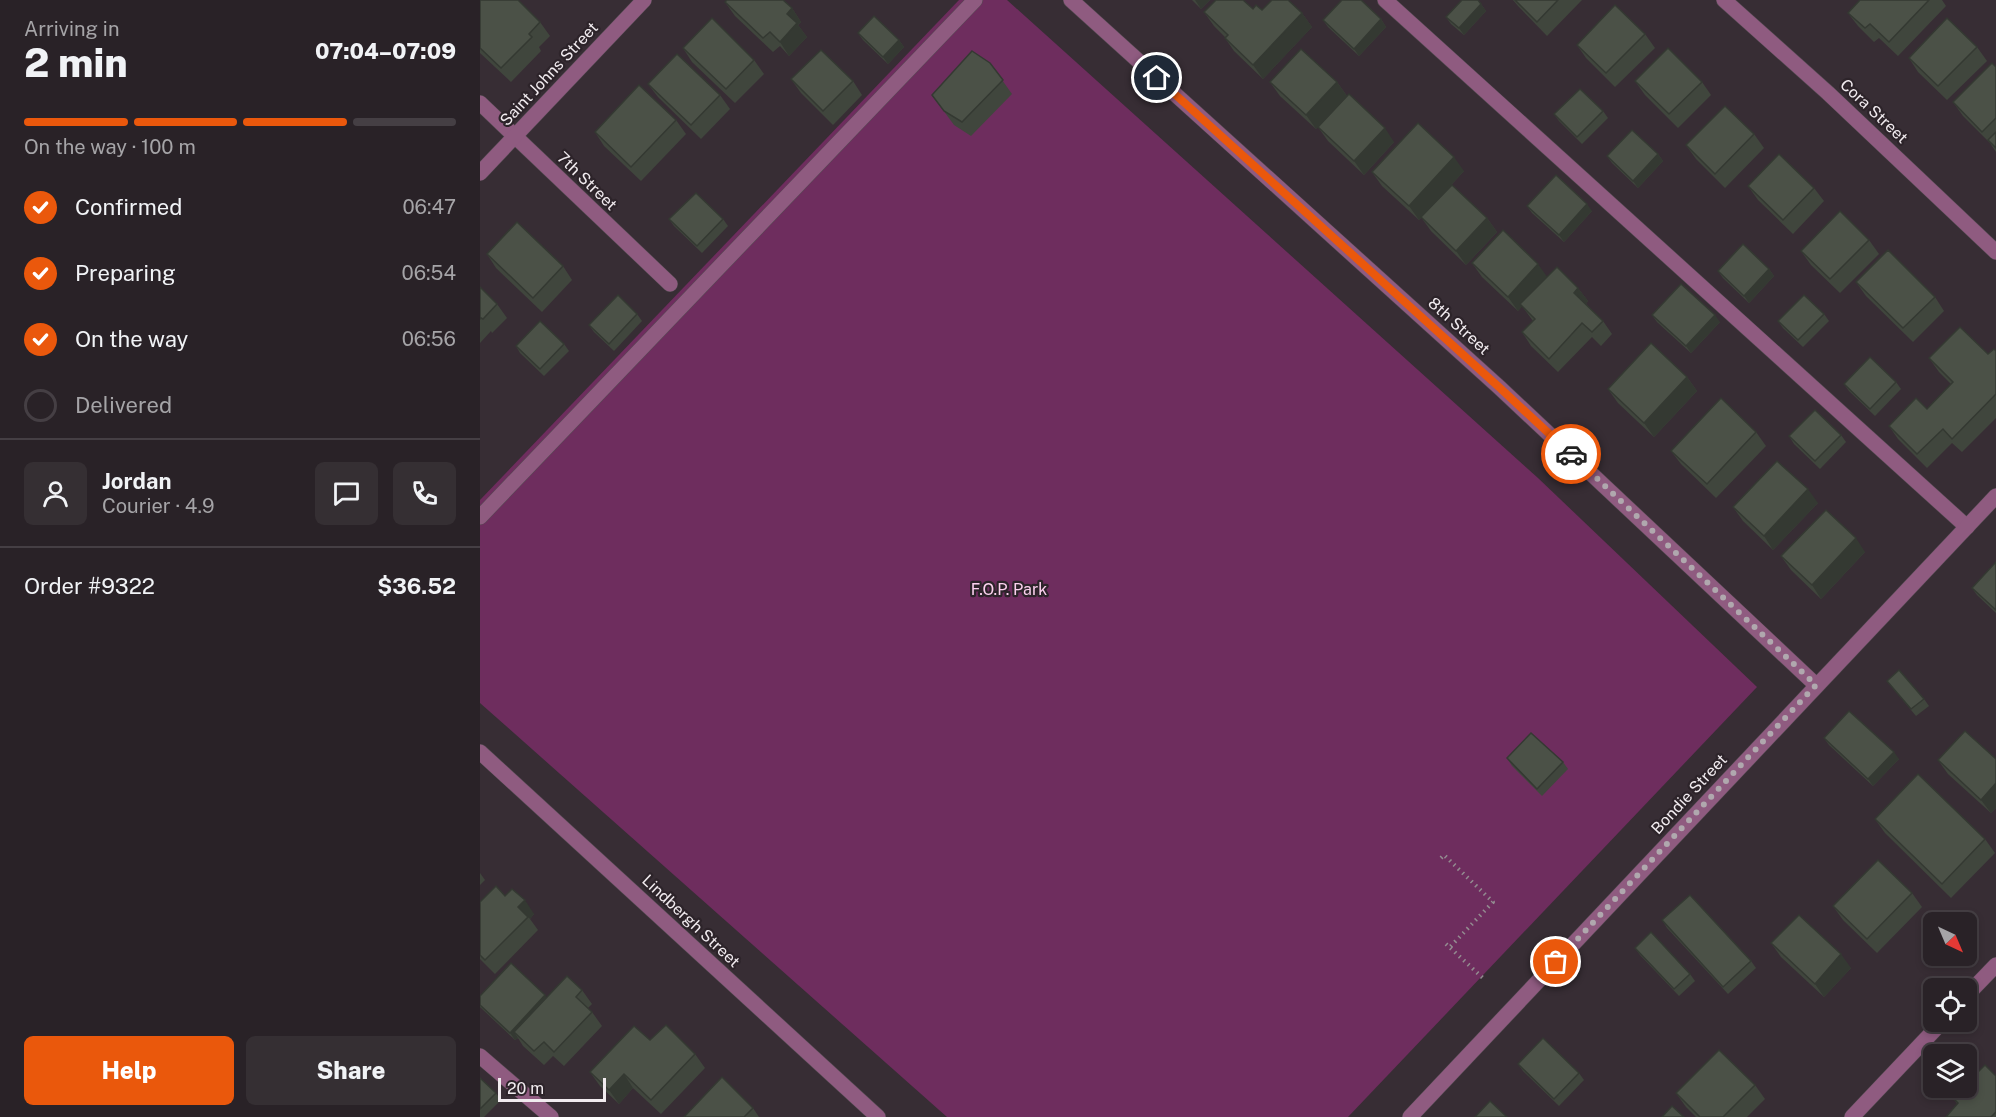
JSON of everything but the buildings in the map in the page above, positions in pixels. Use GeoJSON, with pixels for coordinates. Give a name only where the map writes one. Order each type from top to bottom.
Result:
{"type":"FeatureCollection","features":[{"type":"Feature","properties":{"kind":"street","name":"Saint Johns Street"},"geometry":{"type":"LineString","coordinates":[[480,173],[644,0]]}},
{"type":"Feature","properties":{"kind":"street"},"geometry":{"type":"LineString","coordinates":[[480,517],[975,0]]}},
{"type":"Feature","properties":{"kind":"street","name":"8th Street"},"geometry":{"type":"LineString","coordinates":[[1071,0],[1500,388],[1816,685]]}},
{"type":"Feature","properties":{"kind":"street"},"geometry":{"type":"LineString","coordinates":[[1385,0],[1967,527]]}},
{"type":"Feature","properties":{"kind":"street","name":"Cora Street"},"geometry":{"type":"LineString","coordinates":[[1724,0],[1828,93],[1996,252]]}},
{"type":"Feature","properties":{"kind":"street","name":"7th Street"},"geometry":{"type":"LineString","coordinates":[[480,103],[670,284]]}},
{"type":"Feature","properties":{"kind":"street","name":"Bondie Street"},"geometry":{"type":"LineString","coordinates":[[1410,1117],[1996,496]]}},
{"type":"Feature","properties":{"kind":"street","name":"Lindbergh Street"},"geometry":{"type":"LineString","coordinates":[[480,752],[878,1117]]}},
{"type":"Feature","properties":{"kind":"street"},"geometry":{"type":"LineString","coordinates":[[1977,985],[1996,965]]}},
{"type":"Feature","properties":{"kind":"street"},"geometry":{"type":"LineString","coordinates":[[1852,1117],[1933,1032]]}},
{"type":"Feature","properties":{"kind":"street"},"geometry":{"type":"LineString","coordinates":[[480,1056],[551,1117]]}},
{"type":"Feature","properties":{"kind":"path"},"geometry":{"type":"LineString","coordinates":[[1441,858],[1444,855],[1493,902],[1448,946],[1484,979]]}},
{"type":"Feature","properties":{"kind":"green space","name":"F.O.P. Park"},"geometry":{"type":"Polygon","coordinates":[[[959,0],[1007,0],[1538,478],[1757,687],[1348,1117],[947,1117],[480,703],[480,500],[959,0]]]}},
{"type":"Feature","properties":{"kind":"way so far"},"geometry":{"type":"LineString","coordinates":[[1556,962],[1816,685],[1571,454]]}},
{"type":"Feature","properties":{"kind":"route"},"geometry":{"type":"LineString","coordinates":[[1157,78],[1571,454]]}}]}
